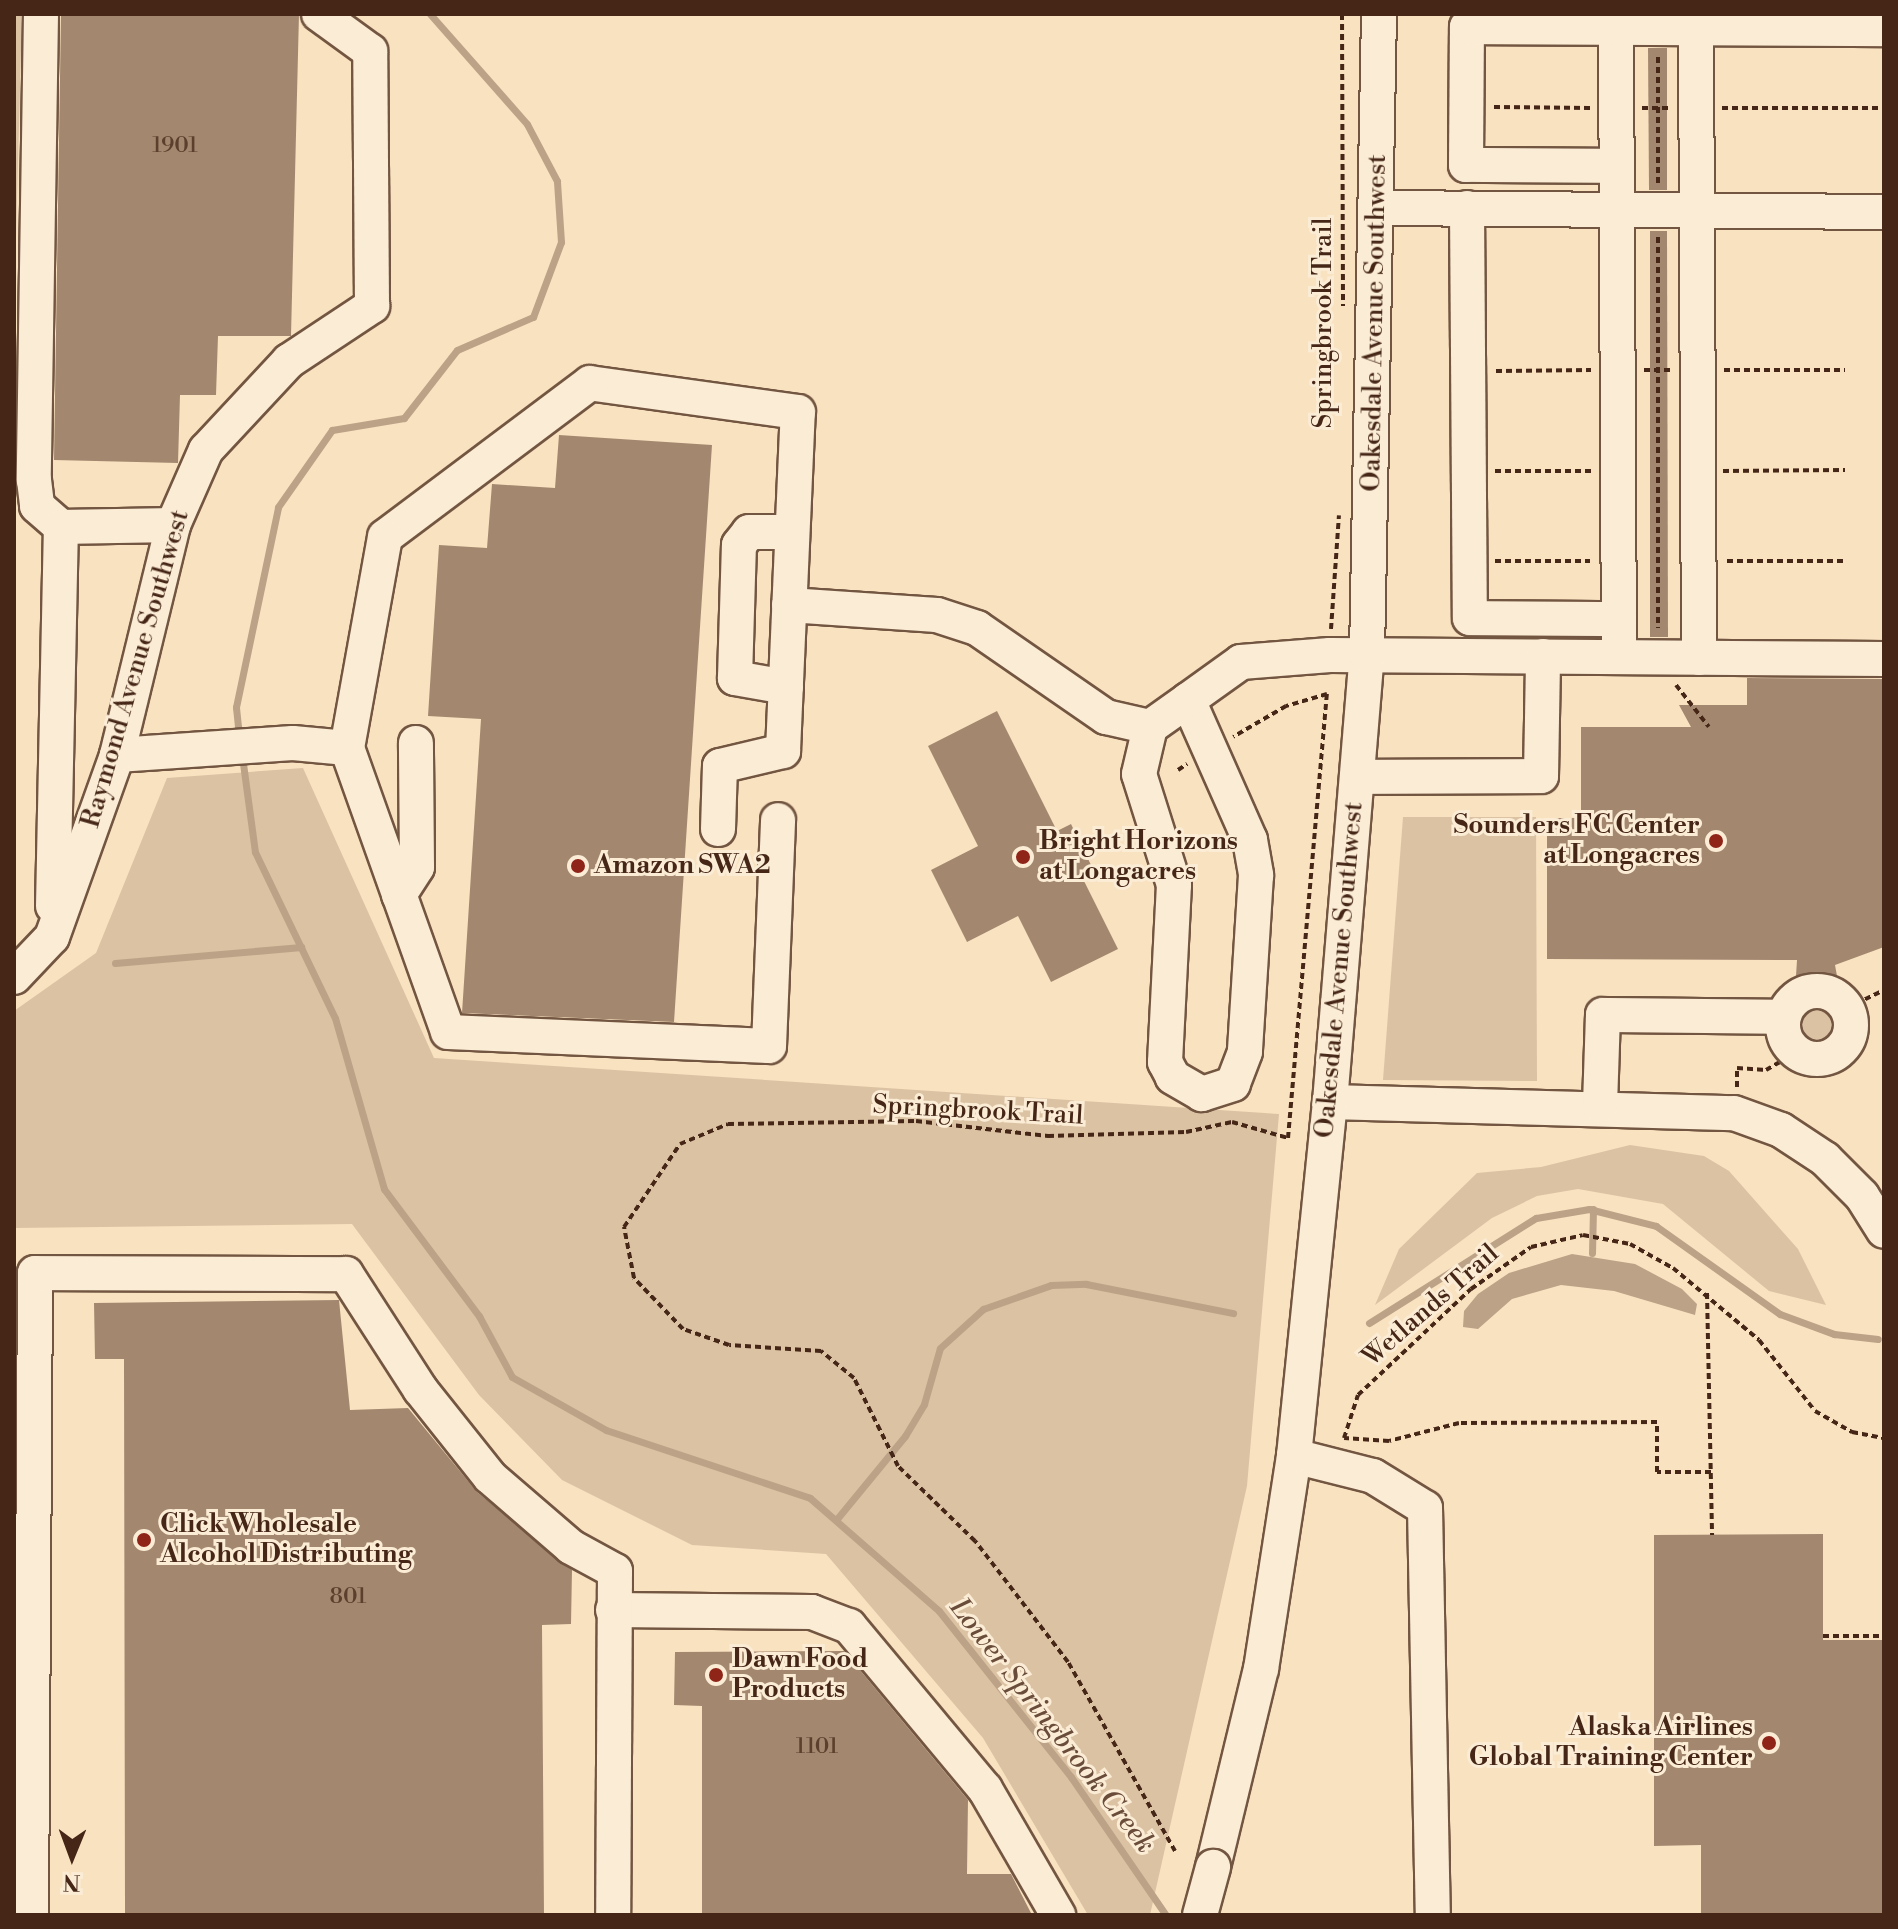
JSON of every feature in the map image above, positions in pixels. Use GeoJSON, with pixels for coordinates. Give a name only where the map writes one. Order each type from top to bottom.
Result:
{"type":"FeatureCollection","features":[{"type":"Feature","properties":{"kind":"street"},"geometry":{"type":"LineString","coordinates":[[41,14],[34,480],[37,506],[61,527],[173,525]]}},
{"type":"Feature","properties":{"kind":"street","name":"Raymond Avenue Southwest"},"geometry":{"type":"LineString","coordinates":[[14,977],[52,937],[117,755],[173,525],[206,450],[289,361],[372,306],[370,51],[319,14]]}},
{"type":"Feature","properties":{"kind":"street","name":"Oakesdale Avenue Southwest"},"geometry":{"type":"LineString","coordinates":[[1200,1915],[1261,1669],[1294,1456],[1330,1102],[1367,655],[1379,208],[1379,14]]}},
{"type":"Feature","properties":{"kind":"street"},"geometry":{"type":"LineString","coordinates":[[1617,166],[1466,165],[1467,27],[1884,29]]}},
{"type":"Feature","properties":{"kind":"street"},"geometry":{"type":"LineString","coordinates":[[1616,28],[1619,657]]}},
{"type":"Feature","properties":{"kind":"street"},"geometry":{"type":"LineString","coordinates":[[1696,28],[1699,658]]}},
{"type":"Feature","properties":{"kind":"street"},"geometry":{"type":"LineString","coordinates":[[1379,208],[1884,212]]}},
{"type":"Feature","properties":{"kind":"street"},"geometry":{"type":"LineString","coordinates":[[1467,208],[1470,618],[1619,619]]}},
{"type":"Feature","properties":{"kind":"street"},"geometry":{"type":"LineString","coordinates":[[718,829],[720,766],[783,751],[798,412],[590,383],[385,537],[347,748],[448,1032],[769,1046],[778,820]]}},
{"type":"Feature","properties":{"kind":"street"},"geometry":{"type":"LineString","coordinates":[[52,937],[61,527]]}},
{"type":"Feature","properties":{"kind":"street"},"geometry":{"type":"LineString","coordinates":[[786,687],[735,678],[739,545],[749,532],[792,532]]}},
{"type":"Feature","properties":{"kind":"street"},"geometry":{"type":"LineString","coordinates":[[789,605],[937,615],[977,628],[1106,717],[1150,727]]}},
{"type":"Feature","properties":{"kind":"street"},"geometry":{"type":"LineString","coordinates":[[1188,700],[1250,840],[1256,875],[1245,1052],[1233,1084],[1202,1094],[1180,1084],[1165,1062],[1174,885],[1139,790],[1150,727],[1241,662],[1367,655],[1884,659]]}},
{"type":"Feature","properties":{"kind":"street"},"geometry":{"type":"LineString","coordinates":[[1357,777],[1541,776],[1543,656]]}},
{"type":"Feature","properties":{"kind":"street"},"geometry":{"type":"LineString","coordinates":[[117,755],[293,743],[347,748]]}},
{"type":"Feature","properties":{"kind":"street"},"geometry":{"type":"LineString","coordinates":[[399,895],[417,867],[416,743]]}},
{"type":"Feature","properties":{"kind":"street"},"geometry":{"type":"LineString","coordinates":[[1600,1105],[1603,1015],[1783,1017],[1812,991],[1847,1008],[1844,1047],[1821,1060],[1795,1053],[1783,1017]]}},
{"type":"Feature","properties":{"kind":"street"},"geometry":{"type":"LineString","coordinates":[[1330,1102],[1718,1109],[1781,1130],[1850,1182],[1884,1231]]}},
{"type":"Feature","properties":{"kind":"street"},"geometry":{"type":"LineString","coordinates":[[31,1915],[23,1636],[24,1291],[35,1273],[346,1274],[420,1389],[490,1477],[571,1547],[615,1571],[613,1915]]}},
{"type":"Feature","properties":{"kind":"street"},"geometry":{"type":"LineString","coordinates":[[1294,1456],[1394,1485],[1425,1508],[1433,1915]]}},
{"type":"Feature","properties":{"kind":"street"},"geometry":{"type":"LineString","coordinates":[[613,1610],[812,1612],[849,1626],[985,1789],[1058,1915]]}},
{"type":"Feature","properties":{"kind":"path","name":"Springbrook Trail"},"geometry":{"type":"LineString","coordinates":[[1342,14],[1343,311]]}},
{"type":"Feature","properties":{"kind":"path"},"geometry":{"type":"LineString","coordinates":[[1658,47],[1658,561],[1662,657],[1709,727]]}},
{"type":"Feature","properties":{"kind":"path"},"geometry":{"type":"LineString","coordinates":[[1468,370],[1845,370]]}},
{"type":"Feature","properties":{"kind":"path"},"geometry":{"type":"LineString","coordinates":[[1469,471],[1845,470]]}},
{"type":"Feature","properties":{"kind":"path"},"geometry":{"type":"LineString","coordinates":[[1331,632],[1339,498]]}},
{"type":"Feature","properties":{"kind":"path"},"geometry":{"type":"LineString","coordinates":[[1470,561],[1845,561]]}},
{"type":"Feature","properties":{"kind":"path","name":"Springbrook Trail"},"geometry":{"type":"LineString","coordinates":[[1175,1851],[1068,1662],[975,1541],[898,1466],[854,1378],[821,1351],[729,1345],[683,1329],[634,1278],[624,1227],[680,1144],[728,1124],[916,1121],[1048,1136],[1186,1132],[1232,1122],[1288,1138],[1327,694],[1286,706],[1210,750]]}},
{"type":"Feature","properties":{"kind":"path"},"geometry":{"type":"LineString","coordinates":[[1178,770],[1210,750]]}},
{"type":"Feature","properties":{"kind":"path"},"geometry":{"type":"LineString","coordinates":[[1847,1008],[1884,990]]}},
{"type":"Feature","properties":{"kind":"path"},"geometry":{"type":"LineString","coordinates":[[1737,1101],[1737,1068],[1766,1070],[1795,1053]]}},
{"type":"Feature","properties":{"kind":"path","name":"Wetlands Trail"},"geometry":{"type":"LineString","coordinates":[[1711,1472],[1657,1472],[1657,1422],[1459,1423],[1389,1441],[1344,1438],[1358,1395],[1471,1289],[1531,1247],[1583,1235],[1630,1244],[1707,1292],[1772,1354],[1815,1411],[1852,1432],[1884,1438]]}},
{"type":"Feature","properties":{"kind":"path"},"geometry":{"type":"LineString","coordinates":[[1707,1292],[1712,1535]]}},
{"type":"Feature","properties":{"kind":"path"},"geometry":{"type":"LineString","coordinates":[[1823,1636],[1884,1636]]}},
{"type":"Feature","properties":{"kind":"shaded area"},"geometry":{"type":"Polygon","coordinates":[[[14,14],[22,14],[14,311],[14,14]]]}},
{"type":"Feature","properties":{"kind":"shaded area"},"geometry":{"type":"Polygon","coordinates":[[[303,768],[434,1058],[1279,1114],[1247,1486],[1150,1915],[1088,1915],[983,1738],[826,1554],[692,1545],[562,1480],[479,1395],[352,1224],[14,1228],[14,1011],[96,953],[167,778],[303,768]]]}},
{"type":"Feature","properties":{"kind":"shaded area"},"geometry":{"type":"Polygon","coordinates":[[[1403,817],[1536,817],[1537,1081],[1383,1080],[1403,817]]]}},
{"type":"Feature","properties":{"kind":"shaded area"},"geometry":{"type":"Polygon","coordinates":[[[1816,1006],[1829,1012],[1835,1025],[1829,1038],[1816,1044],[1803,1038],[1797,1025],[1803,1012],[1816,1006]]]}},
{"type":"Feature","properties":{"kind":"shaded area"},"geometry":{"type":"Polygon","coordinates":[[[1630,1145],[1704,1156],[1729,1171],[1798,1249],[1826,1305],[1769,1291],[1663,1204],[1578,1189],[1537,1196],[1492,1218],[1375,1305],[1399,1249],[1477,1173],[1541,1167],[1630,1145]]]}},
{"type":"Feature","properties":{"kind":"shaded area"},"geometry":{"type":"Polygon","coordinates":[[[1572,1254],[1635,1264],[1682,1289],[1697,1304],[1695,1315],[1614,1291],[1561,1285],[1512,1299],[1478,1329],[1463,1327],[1464,1311],[1478,1294],[1509,1273],[1572,1254]]]}},
{"type":"Feature","properties":{"kind":"building"},"geometry":{"type":"Polygon","coordinates":[[[61,14],[299,14],[291,336],[218,336],[216,395],[180,395],[178,463],[54,460],[61,14]]]}},
{"type":"Feature","properties":{"kind":"building"},"geometry":{"type":"Polygon","coordinates":[[[1648,48],[1667,48],[1667,190],[1649,190],[1648,48]]]}},
{"type":"Feature","properties":{"kind":"building"},"geometry":{"type":"Polygon","coordinates":[[[1650,231],[1667,231],[1668,637],[1650,637],[1650,231]]]}},
{"type":"Feature","properties":{"kind":"building","name":"Amazon SWA2"},"geometry":{"type":"Polygon","coordinates":[[[559,435],[712,445],[674,1022],[462,1013],[481,719],[428,716],[439,545],[487,548],[492,484],[555,488],[559,435]]]}},
{"type":"Feature","properties":{"kind":"building","name":"Sounders FC Center at Longacres"},"geometry":{"type":"Polygon","coordinates":[[[1747,678],[1884,679],[1884,947],[1835,965],[1837,976],[1813,978],[1796,976],[1797,960],[1547,959],[1547,818],[1581,818],[1581,727],[1691,727],[1679,705],[1747,705],[1747,678]]]}},
{"type":"Feature","properties":{"kind":"building","name":"Bright Horizons at Longacres"},"geometry":{"type":"Polygon","coordinates":[[[997,711],[1057,831],[1071,824],[1092,867],[1080,873],[1118,949],[1051,982],[1018,916],[967,942],[931,870],[978,846],[928,746],[997,711]]]}},
{"type":"Feature","properties":{"kind":"building"},"geometry":{"type":"Polygon","coordinates":[[[339,1300],[350,1410],[408,1408],[477,1492],[572,1570],[571,1624],[542,1625],[544,1915],[125,1915],[124,1359],[95,1359],[94,1303],[339,1300]]]}},
{"type":"Feature","properties":{"kind":"building","name":"Alaska Airlines Global Training Center"},"geometry":{"type":"Polygon","coordinates":[[[1823,1534],[1823,1640],[1884,1640],[1884,1915],[1701,1915],[1701,1845],[1654,1846],[1654,1535],[1823,1534]]]}},
{"type":"Feature","properties":{"kind":"building"},"geometry":{"type":"Polygon","coordinates":[[[844,1651],[968,1800],[967,1874],[1011,1874],[1032,1915],[702,1915],[702,1706],[674,1705],[675,1652],[844,1651]]]}},
{"type":"Feature","properties":{"kind":"waterway","name":"Lower Springbrook Creek"},"geometry":{"type":"LineString","coordinates":[[239,736],[236,707],[278,507],[332,430],[404,418],[457,350],[533,317],[561,242],[557,181],[527,124],[430,14]]}},
{"type":"Feature","properties":{"kind":"waterway","name":"Lower Springbrook Creek"},"geometry":{"type":"LineString","coordinates":[[242,756],[255,852],[335,1018],[384,1189],[479,1316],[512,1377],[606,1430],[810,1498],[939,1611],[1071,1777],[1166,1915]]}},
{"type":"Feature","properties":{"kind":"waterway"},"geometry":{"type":"LineString","coordinates":[[115,963],[301,947]]}},
{"type":"Feature","properties":{"kind":"waterway"},"geometry":{"type":"LineString","coordinates":[[1369,1323],[1536,1218],[1589,1209],[1656,1226],[1780,1314],[1834,1334],[1878,1339]]}},
{"type":"Feature","properties":{"kind":"waterway"},"geometry":{"type":"LineString","coordinates":[[1592,1253],[1593,1209]]}},
{"type":"Feature","properties":{"kind":"waterway"},"geometry":{"type":"LineString","coordinates":[[836,1520],[905,1436],[924,1404],[940,1348],[983,1309],[1051,1285],[1086,1284],[1233,1313]]}},
{"type":"Feature","properties":{"kind":"place","name":"Sounders FC Center at Longacres"},"geometry":{"type":"Point","coordinates":[1716,841]}},
{"type":"Feature","properties":{"kind":"place","name":"Bright Horizons at Longacres"},"geometry":{"type":"Point","coordinates":[1023,857]}},
{"type":"Feature","properties":{"kind":"place","name":"Amazon SWA2"},"geometry":{"type":"Point","coordinates":[578,866]}},
{"type":"Feature","properties":{"kind":"place","name":"Click Wholesale Alcohol Distributing"},"geometry":{"type":"Point","coordinates":[144,1540]}},
{"type":"Feature","properties":{"kind":"place","name":"Dawn Food Products"},"geometry":{"type":"Point","coordinates":[716,1675]}},
{"type":"Feature","properties":{"kind":"place","name":"Alaska Airlines Global Training Center"},"geometry":{"type":"Point","coordinates":[1769,1743]}}]}
